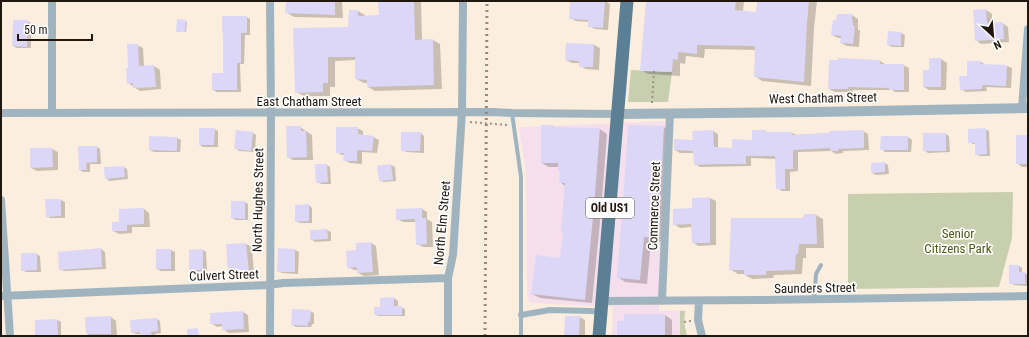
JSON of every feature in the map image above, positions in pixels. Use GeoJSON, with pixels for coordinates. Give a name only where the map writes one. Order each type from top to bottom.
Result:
{"type":"FeatureCollection","features":[{"type":"Feature","properties":{"kind":"main road"},"geometry":{"type":"LineString","coordinates":[[618,114],[627,1]]}},
{"type":"Feature","properties":{"kind":"main road","name":"Old US1"},"geometry":{"type":"LineString","coordinates":[[599,336],[618,114]]}},
{"type":"Feature","properties":{"kind":"street"},"geometry":{"type":"LineString","coordinates":[[52,1],[52,113]]}},
{"type":"Feature","properties":{"kind":"street","name":"North Hughes Street"},"geometry":{"type":"LineString","coordinates":[[270,1],[270,336]]}},
{"type":"Feature","properties":{"kind":"street","name":"North Elm Street"},"geometry":{"type":"LineString","coordinates":[[448,336],[448,278],[453,255],[462,112],[463,1]]}},
{"type":"Feature","properties":{"kind":"street"},"geometry":{"type":"LineString","coordinates":[[1025,108],[1028,29]]}},
{"type":"Feature","properties":{"kind":"street","name":"West Chatham Street"},"geometry":{"type":"LineString","coordinates":[[618,114],[1025,108]]}},
{"type":"Feature","properties":{"kind":"street","name":"East Chatham Street"},"geometry":{"type":"LineString","coordinates":[[1,113],[494,112],[618,114]]}},
{"type":"Feature","properties":{"kind":"street","name":"Commerce Street"},"geometry":{"type":"LineString","coordinates":[[662,300],[670,113]]}},
{"type":"Feature","properties":{"kind":"street"},"geometry":{"type":"LineString","coordinates":[[1,200],[4,296],[10,336]]}},
{"type":"Feature","properties":{"kind":"street","name":"Culvert Street"},"geometry":{"type":"LineString","coordinates":[[4,296],[269,285],[283,283],[448,278]]}},
{"type":"Feature","properties":{"kind":"street","name":"Saunders Street"},"geometry":{"type":"LineString","coordinates":[[602,306],[662,300],[814,300],[1028,296]]}},
{"type":"Feature","properties":{"kind":"street"},"geometry":{"type":"LineString","coordinates":[[699,301],[698,320],[702,336]]}},
{"type":"Feature","properties":{"kind":"street"},"geometry":{"type":"LineString","coordinates":[[521,315],[550,310],[602,306]]}},
{"type":"Feature","properties":{"kind":"lane"},"geometry":{"type":"LineString","coordinates":[[512,113],[521,177],[521,336]]}},
{"type":"Feature","properties":{"kind":"lane"},"geometry":{"type":"LineString","coordinates":[[814,300],[816,274],[821,265]]}},
{"type":"Feature","properties":{"kind":"path"},"geometry":{"type":"LineString","coordinates":[[652,103],[654,71]]}},
{"type":"Feature","properties":{"kind":"path"},"geometry":{"type":"LineString","coordinates":[[470,122],[508,125]]}},
{"type":"Feature","properties":{"kind":"shaded area"},"geometry":{"type":"Polygon","coordinates":[[[664,121],[666,129],[659,275],[659,311],[685,310],[685,331],[687,336],[612,336],[613,307],[530,303],[527,296],[526,172],[519,128],[664,121]]]}},
{"type":"Feature","properties":{"kind":"green space"},"geometry":{"type":"Polygon","coordinates":[[[631,70],[672,72],[668,102],[628,102],[631,70]]]}},
{"type":"Feature","properties":{"kind":"green space","name":"Senior Citizens Park"},"geometry":{"type":"Polygon","coordinates":[[[1013,192],[1012,238],[999,287],[848,289],[848,194],[1013,192]]]}},
{"type":"Feature","properties":{"kind":"green space"},"geometry":{"type":"Polygon","coordinates":[[[680,311],[685,311],[684,322],[687,336],[680,336],[680,311]]]}},
{"type":"Feature","properties":{"kind":"building"},"geometry":{"type":"Polygon","coordinates":[[[335,1],[335,15],[285,13],[286,2],[335,1]]]}},
{"type":"Feature","properties":{"kind":"building"},"geometry":{"type":"Polygon","coordinates":[[[378,1],[414,1],[415,40],[433,39],[434,85],[367,87],[367,80],[355,79],[355,57],[328,57],[328,83],[323,83],[323,92],[295,93],[293,28],[348,27],[349,10],[358,10],[358,16],[379,15],[378,1]]]}},
{"type":"Feature","properties":{"kind":"building"},"geometry":{"type":"Polygon","coordinates":[[[570,1],[605,1],[603,28],[588,27],[588,20],[569,19],[570,1]]]}},
{"type":"Feature","properties":{"kind":"building"},"geometry":{"type":"Polygon","coordinates":[[[646,1],[736,1],[735,10],[756,12],[757,1],[809,1],[804,82],[754,77],[755,46],[697,45],[697,54],[678,52],[678,60],[673,59],[672,72],[640,71],[646,1]]]}},
{"type":"Feature","properties":{"kind":"building"},"geometry":{"type":"Polygon","coordinates":[[[986,9],[987,23],[1003,22],[1004,39],[975,41],[973,10],[986,9]]]}},
{"type":"Feature","properties":{"kind":"building"},"geometry":{"type":"Polygon","coordinates":[[[837,14],[852,14],[853,26],[855,26],[853,44],[840,43],[841,36],[831,35],[833,20],[836,20],[837,14]]]}},
{"type":"Feature","properties":{"kind":"building"},"geometry":{"type":"Polygon","coordinates":[[[222,16],[247,16],[247,33],[241,33],[241,63],[237,63],[237,90],[212,90],[212,73],[223,73],[222,16]]]}},
{"type":"Feature","properties":{"kind":"building"},"geometry":{"type":"Polygon","coordinates":[[[177,19],[186,20],[185,32],[176,32],[177,19]]]}},
{"type":"Feature","properties":{"kind":"building"},"geometry":{"type":"Polygon","coordinates":[[[13,20],[28,20],[27,47],[12,46],[13,20]]]}},
{"type":"Feature","properties":{"kind":"building"},"geometry":{"type":"Polygon","coordinates":[[[888,31],[901,32],[901,46],[887,45],[888,31]]]}},
{"type":"Feature","properties":{"kind":"building"},"geometry":{"type":"Polygon","coordinates":[[[566,43],[594,44],[593,67],[579,67],[579,61],[565,60],[566,43]]]}},
{"type":"Feature","properties":{"kind":"building"},"geometry":{"type":"Polygon","coordinates":[[[127,44],[138,44],[139,66],[154,65],[156,87],[133,88],[133,83],[127,84],[127,44]]]}},
{"type":"Feature","properties":{"kind":"building"},"geometry":{"type":"Polygon","coordinates":[[[838,58],[880,60],[880,64],[904,64],[904,90],[848,87],[848,89],[828,89],[829,60],[838,60],[838,58]]]}},
{"type":"Feature","properties":{"kind":"building"},"geometry":{"type":"Polygon","coordinates":[[[929,58],[941,58],[941,87],[923,87],[923,70],[929,70],[929,58]]]}},
{"type":"Feature","properties":{"kind":"building"},"geometry":{"type":"Polygon","coordinates":[[[967,61],[981,61],[981,64],[1007,65],[1006,86],[982,85],[982,89],[960,90],[959,76],[967,76],[967,61]]]}},
{"type":"Feature","properties":{"kind":"building"},"geometry":{"type":"Polygon","coordinates":[[[541,125],[553,125],[553,127],[600,128],[585,300],[531,294],[536,255],[560,258],[563,232],[561,232],[565,183],[559,183],[560,170],[558,171],[558,163],[541,163],[541,125]]]}},
{"type":"Feature","properties":{"kind":"building"},"geometry":{"type":"Polygon","coordinates":[[[628,125],[664,126],[662,165],[659,165],[658,188],[660,188],[656,218],[656,227],[658,227],[657,235],[655,235],[655,238],[644,237],[640,280],[617,278],[628,125]]]}},
{"type":"Feature","properties":{"kind":"building"},"geometry":{"type":"Polygon","coordinates":[[[286,126],[301,126],[301,131],[306,131],[307,157],[287,158],[286,126]]]}},
{"type":"Feature","properties":{"kind":"building"},"geometry":{"type":"Polygon","coordinates":[[[336,127],[358,127],[358,134],[374,136],[372,151],[357,150],[357,161],[343,161],[344,153],[336,153],[336,127]]]}},
{"type":"Feature","properties":{"kind":"building"},"geometry":{"type":"Polygon","coordinates":[[[199,128],[215,128],[214,145],[199,145],[199,128]]]}},
{"type":"Feature","properties":{"kind":"building"},"geometry":{"type":"Polygon","coordinates":[[[986,128],[987,154],[975,155],[975,143],[968,143],[968,129],[986,128]]]}},
{"type":"Feature","properties":{"kind":"building"},"geometry":{"type":"Polygon","coordinates":[[[236,130],[253,132],[251,151],[234,149],[236,130]]]}},
{"type":"Feature","properties":{"kind":"building"},"geometry":{"type":"Polygon","coordinates":[[[713,130],[714,147],[732,148],[732,139],[752,140],[752,130],[765,130],[765,132],[792,132],[792,135],[829,133],[829,131],[864,130],[864,148],[838,149],[838,151],[830,151],[830,148],[793,150],[793,169],[785,169],[785,189],[776,189],[775,156],[746,156],[746,164],[694,165],[693,151],[674,150],[674,139],[693,140],[692,131],[713,130]]]}},
{"type":"Feature","properties":{"kind":"building"},"geometry":{"type":"Polygon","coordinates":[[[401,132],[421,132],[420,151],[401,151],[401,132]]]}},
{"type":"Feature","properties":{"kind":"building"},"geometry":{"type":"Polygon","coordinates":[[[923,133],[946,133],[946,151],[923,151],[923,133]]]}},
{"type":"Feature","properties":{"kind":"building"},"geometry":{"type":"Polygon","coordinates":[[[1016,135],[1028,135],[1028,164],[1016,164],[1016,135]]]}},
{"type":"Feature","properties":{"kind":"building"},"geometry":{"type":"Polygon","coordinates":[[[149,136],[177,137],[177,151],[149,150],[149,136]]]}},
{"type":"Feature","properties":{"kind":"building"},"geometry":{"type":"Polygon","coordinates":[[[881,136],[908,136],[908,150],[880,150],[881,136]]]}},
{"type":"Feature","properties":{"kind":"building"},"geometry":{"type":"Polygon","coordinates":[[[78,146],[97,146],[97,162],[86,163],[87,170],[79,170],[78,146]]]}},
{"type":"Feature","properties":{"kind":"building"},"geometry":{"type":"Polygon","coordinates":[[[30,148],[52,148],[53,167],[30,168],[30,148]]]}},
{"type":"Feature","properties":{"kind":"building"},"geometry":{"type":"Polygon","coordinates":[[[885,162],[885,172],[871,173],[871,163],[885,162]]]}},
{"type":"Feature","properties":{"kind":"building"},"geometry":{"type":"Polygon","coordinates":[[[315,164],[327,164],[328,182],[316,183],[315,164]]]}},
{"type":"Feature","properties":{"kind":"building"},"geometry":{"type":"Polygon","coordinates":[[[391,164],[393,180],[379,181],[377,166],[391,164]]]}},
{"type":"Feature","properties":{"kind":"building"},"geometry":{"type":"Polygon","coordinates":[[[124,166],[125,177],[105,179],[104,167],[124,166]]]}},
{"type":"Feature","properties":{"kind":"building"},"geometry":{"type":"Polygon","coordinates":[[[710,197],[710,243],[692,243],[691,224],[673,225],[673,209],[692,208],[692,198],[710,197]]]}},
{"type":"Feature","properties":{"kind":"building"},"geometry":{"type":"Polygon","coordinates":[[[45,199],[61,199],[61,216],[46,217],[45,199]]]}},
{"type":"Feature","properties":{"kind":"building"},"geometry":{"type":"Polygon","coordinates":[[[231,201],[245,201],[245,219],[231,218],[231,201]]]}},
{"type":"Feature","properties":{"kind":"building"},"geometry":{"type":"Polygon","coordinates":[[[309,204],[309,221],[295,222],[295,205],[309,204]]]}},
{"type":"Feature","properties":{"kind":"building"},"geometry":{"type":"Polygon","coordinates":[[[144,208],[144,224],[127,225],[127,231],[112,231],[112,222],[119,222],[119,209],[144,208]]]}},
{"type":"Feature","properties":{"kind":"building"},"geometry":{"type":"Polygon","coordinates":[[[422,208],[422,218],[426,218],[427,244],[416,245],[415,219],[396,220],[396,209],[422,208]]]}},
{"type":"Feature","properties":{"kind":"building"},"geometry":{"type":"Polygon","coordinates":[[[804,214],[816,214],[817,244],[799,244],[798,254],[796,254],[795,270],[766,271],[766,275],[744,275],[744,270],[729,270],[731,218],[803,218],[804,214]]]}},
{"type":"Feature","properties":{"kind":"building"},"geometry":{"type":"Polygon","coordinates":[[[327,229],[328,239],[310,240],[310,230],[327,229]]]}},
{"type":"Feature","properties":{"kind":"building"},"geometry":{"type":"Polygon","coordinates":[[[371,242],[373,272],[357,273],[357,267],[347,268],[346,251],[356,250],[356,243],[371,242]]]}},
{"type":"Feature","properties":{"kind":"building"},"geometry":{"type":"Polygon","coordinates":[[[246,243],[249,272],[228,273],[226,244],[246,243]]]}},
{"type":"Feature","properties":{"kind":"building"},"geometry":{"type":"Polygon","coordinates":[[[101,248],[102,267],[59,270],[58,252],[101,248]]]}},
{"type":"Feature","properties":{"kind":"building"},"geometry":{"type":"Polygon","coordinates":[[[278,248],[295,249],[295,272],[277,272],[278,248]]]}},
{"type":"Feature","properties":{"kind":"building"},"geometry":{"type":"Polygon","coordinates":[[[156,249],[171,249],[171,269],[156,269],[156,249]]]}},
{"type":"Feature","properties":{"kind":"building"},"geometry":{"type":"Polygon","coordinates":[[[203,249],[203,270],[189,270],[189,250],[203,249]]]}},
{"type":"Feature","properties":{"kind":"building"},"geometry":{"type":"Polygon","coordinates":[[[21,253],[37,253],[37,270],[21,271],[21,253]]]}},
{"type":"Feature","properties":{"kind":"building"},"geometry":{"type":"Polygon","coordinates":[[[1009,265],[1019,265],[1019,272],[1025,272],[1025,284],[1009,284],[1009,265]]]}},
{"type":"Feature","properties":{"kind":"building"},"geometry":{"type":"Polygon","coordinates":[[[394,297],[394,306],[402,306],[402,315],[374,315],[374,307],[380,307],[380,298],[394,297]]]}},
{"type":"Feature","properties":{"kind":"building"},"geometry":{"type":"Polygon","coordinates":[[[292,309],[311,310],[310,322],[308,322],[308,326],[291,325],[292,309]]]}},
{"type":"Feature","properties":{"kind":"building"},"geometry":{"type":"Polygon","coordinates":[[[243,311],[244,329],[222,330],[222,324],[210,324],[210,313],[243,311]]]}},
{"type":"Feature","properties":{"kind":"building"},"geometry":{"type":"Polygon","coordinates":[[[624,314],[665,314],[665,336],[617,336],[617,321],[624,321],[624,314]]]}},
{"type":"Feature","properties":{"kind":"building"},"geometry":{"type":"Polygon","coordinates":[[[111,316],[111,334],[86,334],[85,317],[111,316]]]}},
{"type":"Feature","properties":{"kind":"building"},"geometry":{"type":"Polygon","coordinates":[[[565,316],[580,316],[579,336],[564,336],[565,316]]]}},
{"type":"Feature","properties":{"kind":"building"},"geometry":{"type":"Polygon","coordinates":[[[157,318],[158,331],[151,332],[152,336],[140,336],[140,332],[131,333],[130,320],[157,318]]]}},
{"type":"Feature","properties":{"kind":"building"},"geometry":{"type":"Polygon","coordinates":[[[57,319],[58,336],[35,336],[35,320],[57,319]]]}},
{"type":"Feature","properties":{"kind":"building"},"geometry":{"type":"Polygon","coordinates":[[[198,328],[199,336],[187,336],[187,329],[198,328]]]}},
{"type":"Feature","properties":{"kind":"railway"},"geometry":{"type":"LineString","coordinates":[[485,336],[487,1]]}}]}
